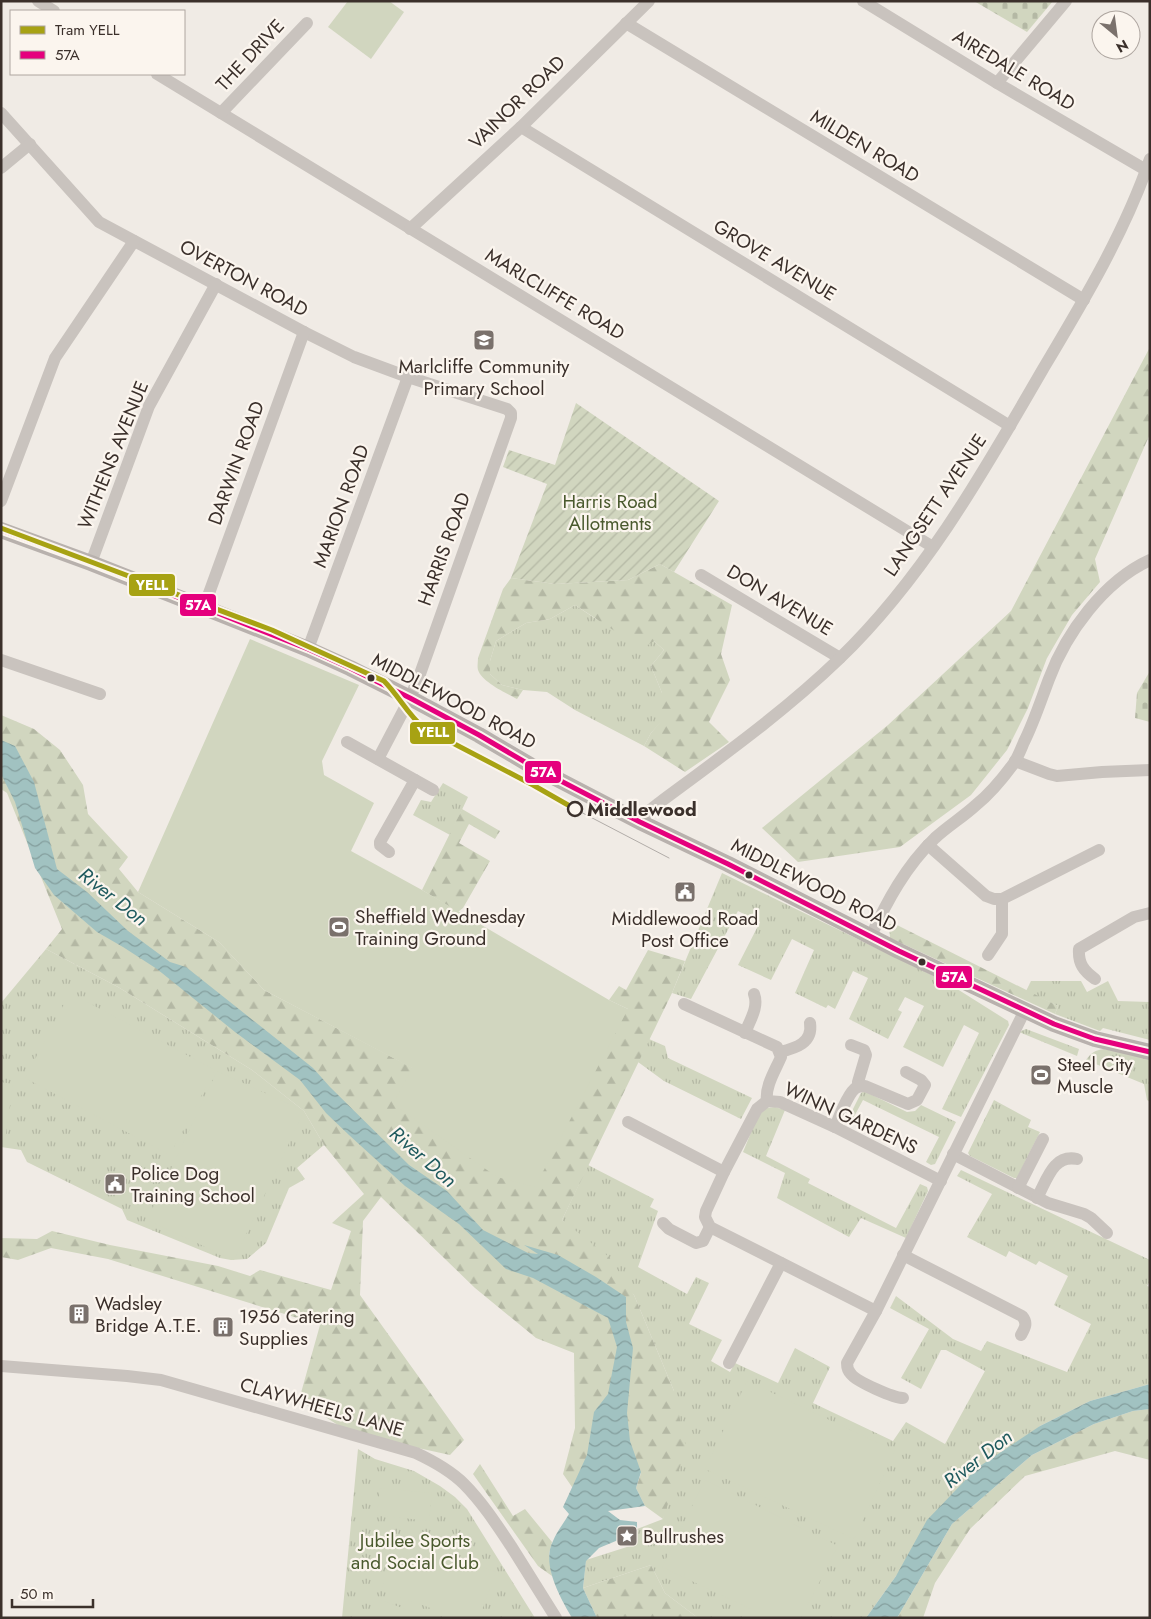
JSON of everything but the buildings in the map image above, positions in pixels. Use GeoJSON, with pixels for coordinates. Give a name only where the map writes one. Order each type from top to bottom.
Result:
{"type":"FeatureCollection","features":[{"type":"Feature","properties":{"kind":"main road","name":"MIDDLEWOOD ROAD"},"geometry":{"type":"LineString","coordinates":[[1,530],[91,563],[308,649],[410,698],[530,765],[640,822],[1024,1010],[1054,1024],[1095,1039],[1150,1052]]}},
{"type":"Feature","properties":{"kind":"street"},"geometry":{"type":"LineString","coordinates":[[38,1],[52,10]]}},
{"type":"Feature","properties":{"kind":"street","name":"VAINOR ROAD"},"geometry":{"type":"LineString","coordinates":[[410,229],[521,126],[650,1]]}},
{"type":"Feature","properties":{"kind":"street","name":"AIREDALE ROAD"},"geometry":{"type":"LineString","coordinates":[[863,1],[997,83],[1148,164]]}},
{"type":"Feature","properties":{"kind":"street"},"geometry":{"type":"LineString","coordinates":[[997,83],[1066,1]]}},
{"type":"Feature","properties":{"kind":"street","name":"THE DRIVE"},"geometry":{"type":"LineString","coordinates":[[221,113],[306,23]]}},
{"type":"Feature","properties":{"kind":"street","name":"MILDEN ROAD"},"geometry":{"type":"LineString","coordinates":[[626,23],[1084,300]]}},
{"type":"Feature","properties":{"kind":"street","name":"MARLCLIFFE ROAD"},"geometry":{"type":"LineString","coordinates":[[159,75],[933,547]]}},
{"type":"Feature","properties":{"kind":"street","name":"OVERTON ROAD"},"geometry":{"type":"LineString","coordinates":[[1,113],[99,222],[354,357],[507,408],[511,413]]}},
{"type":"Feature","properties":{"kind":"street","name":"GROVE AVENUE"},"geometry":{"type":"LineString","coordinates":[[521,126],[1010,426]]}},
{"type":"Feature","properties":{"kind":"street"},"geometry":{"type":"LineString","coordinates":[[1,168],[30,144]]}},
{"type":"Feature","properties":{"kind":"street","name":"LANGSETT AVENUE"},"geometry":{"type":"LineString","coordinates":[[640,822],[658,803],[737,745],[792,701],[840,658],[892,600],[933,547],[960,509],[1084,300],[1130,206],[1148,164]]}},
{"type":"Feature","properties":{"kind":"street"},"geometry":{"type":"LineString","coordinates":[[1,501],[55,358],[134,241]]}},
{"type":"Feature","properties":{"kind":"street","name":"WITHENS AVENUE"},"geometry":{"type":"LineString","coordinates":[[91,563],[149,406],[216,284]]}},
{"type":"Feature","properties":{"kind":"street","name":"DARWIN ROAD"},"geometry":{"type":"LineString","coordinates":[[204,607],[304,332]]}},
{"type":"Feature","properties":{"kind":"street","name":"MARION ROAD"},"geometry":{"type":"LineString","coordinates":[[308,649],[408,376]]}},
{"type":"Feature","properties":{"kind":"street","name":"HARRIS ROAD"},"geometry":{"type":"LineString","coordinates":[[378,759],[410,698],[505,436],[511,413]]}},
{"type":"Feature","properties":{"kind":"street"},"geometry":{"type":"LineString","coordinates":[[871,936],[884,908],[906,872],[928,845],[977,805],[1015,761],[1033,723],[1057,658],[1092,605],[1113,584],[1150,560]]}},
{"type":"Feature","properties":{"kind":"street","name":"DON AVENUE"},"geometry":{"type":"LineString","coordinates":[[701,575],[840,658]]}},
{"type":"Feature","properties":{"kind":"street"},"geometry":{"type":"LineString","coordinates":[[1,660],[100,694]]}},
{"type":"Feature","properties":{"kind":"street"},"geometry":{"type":"LineString","coordinates":[[347,742],[433,790]]}},
{"type":"Feature","properties":{"kind":"street"},"geometry":{"type":"LineString","coordinates":[[1015,761],[1057,776],[1150,770]]}},
{"type":"Feature","properties":{"kind":"street"},"geometry":{"type":"LineString","coordinates":[[389,852],[380,846],[380,842],[414,780]]}},
{"type":"Feature","properties":{"kind":"street"},"geometry":{"type":"LineString","coordinates":[[928,845],[986,896],[994,899],[1002,899],[1099,850]]}},
{"type":"Feature","properties":{"kind":"street"},"geometry":{"type":"LineString","coordinates":[[988,956],[1002,934],[1002,899]]}},
{"type":"Feature","properties":{"kind":"street"},"geometry":{"type":"LineString","coordinates":[[1095,979],[1081,965],[1078,956],[1079,949],[1134,917],[1150,913]]}},
{"type":"Feature","properties":{"kind":"street"},"geometry":{"type":"LineString","coordinates":[[745,1032],[756,1007],[757,1000],[754,994]]}},
{"type":"Feature","properties":{"kind":"street"},"geometry":{"type":"LineString","coordinates":[[684,1004],[777,1047],[781,1057],[768,1087],[766,1094],[768,1101]]}},
{"type":"Feature","properties":{"kind":"street"},"geometry":{"type":"LineString","coordinates":[[903,1398],[890,1395],[854,1378],[847,1368],[847,1363],[876,1311],[1024,1010]]}},
{"type":"Feature","properties":{"kind":"street"},"geometry":{"type":"LineString","coordinates":[[780,1052],[805,1042],[810,1036],[810,1023]]}},
{"type":"Feature","properties":{"kind":"street"},"geometry":{"type":"LineString","coordinates":[[851,1045],[864,1050],[866,1055],[858,1087]]}},
{"type":"Feature","properties":{"kind":"street"},"geometry":{"type":"LineString","coordinates":[[834,1128],[849,1096],[858,1087],[865,1086],[908,1104],[914,1102],[919,1098],[925,1085],[921,1080],[906,1072]]}},
{"type":"Feature","properties":{"kind":"street","name":"WINN GARDENS"},"geometry":{"type":"LineString","coordinates":[[710,1227],[705,1217],[706,1212],[724,1172],[757,1109],[768,1101],[780,1102],[941,1181]]}},
{"type":"Feature","properties":{"kind":"street"},"geometry":{"type":"LineString","coordinates":[[628,1122],[724,1172]]}},
{"type":"Feature","properties":{"kind":"street"},"geometry":{"type":"LineString","coordinates":[[1018,1188],[1043,1139]]}},
{"type":"Feature","properties":{"kind":"street"},"geometry":{"type":"LineString","coordinates":[[953,1154],[1038,1198],[1065,1209],[1084,1214],[1107,1233]]}},
{"type":"Feature","properties":{"kind":"street"},"geometry":{"type":"LineString","coordinates":[[1038,1198],[1059,1161],[1069,1157],[1078,1159]]}},
{"type":"Feature","properties":{"kind":"street"},"geometry":{"type":"LineString","coordinates":[[663,1223],[696,1243],[703,1241],[710,1227],[876,1311]]}},
{"type":"Feature","properties":{"kind":"street"},"geometry":{"type":"LineString","coordinates":[[903,1255],[1022,1316],[1026,1320],[1026,1326],[1021,1335]]}},
{"type":"Feature","properties":{"kind":"street"},"geometry":{"type":"LineString","coordinates":[[729,1363],[781,1263]]}},
{"type":"Feature","properties":{"kind":"street","name":"CLAYWHEELS LANE"},"geometry":{"type":"LineString","coordinates":[[1,1366],[161,1380],[416,1453],[437,1463],[465,1484],[499,1527],[556,1618]]}},
{"type":"Feature","properties":{"kind":"green space"},"geometry":{"type":"Polygon","coordinates":[[[348,1],[389,1],[404,12],[371,59],[328,27],[348,1]]]}},
{"type":"Feature","properties":{"kind":"green space"},"geometry":{"type":"Polygon","coordinates":[[[974,1],[1053,1],[1027,32],[974,1]]]}},
{"type":"Feature","properties":{"kind":"green space"},"geometry":{"type":"Polygon","coordinates":[[[1150,347],[1150,434],[1095,559],[1100,582],[1072,615],[1047,658],[1028,708],[1007,750],[971,795],[900,847],[798,862],[762,828],[888,725],[1011,611],[1150,347]]]}},
{"type":"Feature","properties":{"kind":"green space","name":"Harris Road Allotments"},"geometry":{"type":"Polygon","coordinates":[[[576,403],[719,501],[674,572],[660,564],[628,580],[555,584],[511,578],[547,484],[503,467],[509,450],[555,465],[576,403]]]}},
{"type":"Feature","properties":{"kind":"green space"},"geometry":{"type":"Polygon","coordinates":[[[660,564],[732,605],[721,654],[730,680],[709,722],[729,742],[685,772],[644,746],[651,733],[662,720],[662,693],[651,666],[664,650],[654,641],[648,645],[630,641],[575,605],[550,619],[526,623],[496,641],[490,661],[490,674],[502,685],[523,690],[517,699],[495,687],[480,674],[478,658],[503,589],[511,578],[555,584],[628,580],[660,564]]]}},
{"type":"Feature","properties":{"kind":"green space"},"geometry":{"type":"Polygon","coordinates":[[[575,605],[596,619],[654,641],[664,650],[651,666],[662,693],[662,721],[651,733],[644,746],[575,710],[547,692],[523,690],[502,685],[490,674],[490,661],[496,641],[526,623],[550,619],[575,605]]]}},
{"type":"Feature","properties":{"kind":"green space","name":"Sheffield Wednesday Training Ground"},"geometry":{"type":"Polygon","coordinates":[[[250,639],[359,685],[322,761],[324,775],[374,803],[351,851],[422,890],[609,1000],[628,1009],[535,1187],[497,1177],[393,1104],[412,1068],[264,990],[219,942],[138,892],[250,639]]]}},
{"type":"Feature","properties":{"kind":"green space"},"geometry":{"type":"Polygon","coordinates":[[[1150,671],[1150,722],[1135,718],[1137,693],[1150,671]]]}},
{"type":"Feature","properties":{"kind":"green space"},"geometry":{"type":"Polygon","coordinates":[[[1,715],[34,729],[60,750],[83,785],[88,814],[128,857],[119,869],[138,892],[219,942],[264,990],[413,1068],[628,1009],[609,1000],[619,986],[626,990],[648,950],[685,961],[672,993],[562,1220],[609,1257],[634,1295],[674,1391],[686,1448],[663,1519],[645,1506],[636,1488],[641,1473],[572,1487],[563,1474],[575,1428],[574,1353],[536,1338],[475,1288],[381,1197],[363,1221],[360,1295],[464,1440],[450,1455],[400,1444],[341,1427],[299,1400],[320,1325],[108,1259],[51,1248],[18,1260],[1,1257],[1,1238],[37,1239],[52,1231],[110,1245],[218,1266],[250,1276],[260,1270],[331,1290],[351,1231],[332,1223],[364,1194],[324,1145],[304,1111],[252,1070],[118,987],[46,949],[62,929],[7,793],[1,789],[1,715]]]}},
{"type":"Feature","properties":{"kind":"green space"},"geometry":{"type":"Polygon","coordinates":[[[443,783],[468,797],[450,835],[413,815],[421,800],[431,802],[443,783]]]}},
{"type":"Feature","properties":{"kind":"green space"},"geometry":{"type":"Polygon","coordinates":[[[462,809],[500,831],[495,839],[469,824],[459,843],[490,861],[463,908],[458,912],[422,890],[462,809]]]}},
{"type":"Feature","properties":{"kind":"green space"},"geometry":{"type":"Polygon","coordinates":[[[722,873],[946,982],[1008,1021],[1009,1025],[961,1117],[942,1109],[979,1033],[964,1025],[943,1067],[903,1047],[924,1006],[905,997],[898,1010],[902,1012],[888,1039],[849,1019],[868,978],[853,971],[835,1009],[828,1005],[826,1008],[795,993],[814,950],[792,939],[771,980],[738,965],[760,922],[738,911],[691,999],[672,993],[722,873]]]}},
{"type":"Feature","properties":{"kind":"green space"},"geometry":{"type":"Polygon","coordinates":[[[889,924],[897,925],[1058,1006],[1055,1014],[890,938],[889,924]]]}},
{"type":"Feature","properties":{"kind":"green space"},"geometry":{"type":"Polygon","coordinates":[[[46,949],[118,987],[252,1070],[304,1111],[324,1145],[297,1168],[305,1179],[289,1188],[266,1243],[247,1259],[231,1260],[220,1258],[127,1220],[122,1209],[27,1162],[21,1150],[1,1147],[1,1003],[46,949]]]}},
{"type":"Feature","properties":{"kind":"green space"},"geometry":{"type":"Polygon","coordinates":[[[1031,981],[1081,981],[1087,992],[1108,981],[1118,1001],[1150,1002],[1150,1040],[1103,1028],[1100,1031],[1055,1014],[1058,1006],[1026,991],[1031,981]]]}},
{"type":"Feature","properties":{"kind":"green space"},"geometry":{"type":"Polygon","coordinates":[[[70,993],[215,1070],[170,1155],[25,1078],[70,993]]]}},
{"type":"Feature","properties":{"kind":"green space"},"geometry":{"type":"Polygon","coordinates":[[[1026,1029],[1079,1049],[1077,1056],[1019,1032],[1026,1029]]]}},
{"type":"Feature","properties":{"kind":"green space"},"geometry":{"type":"Polygon","coordinates":[[[649,1039],[665,1046],[668,1058],[752,1098],[741,1119],[664,1081],[638,1062],[649,1039]]]}},
{"type":"Feature","properties":{"kind":"green space"},"geometry":{"type":"Polygon","coordinates":[[[1104,1049],[1150,1059],[1150,1102],[1147,1100],[1144,1084],[1086,1060],[1094,1052],[1104,1049]]]}},
{"type":"Feature","properties":{"kind":"green space"},"geometry":{"type":"Polygon","coordinates":[[[217,1071],[304,1111],[234,1260],[147,1220],[217,1071]]]}},
{"type":"Feature","properties":{"kind":"green space"},"geometry":{"type":"Polygon","coordinates":[[[1,1082],[13,1084],[5,1141],[1,1141],[1,1082]]]}},
{"type":"Feature","properties":{"kind":"green space"},"geometry":{"type":"Polygon","coordinates":[[[864,1091],[907,1112],[915,1111],[921,1105],[956,1122],[935,1164],[931,1165],[926,1162],[939,1137],[863,1100],[850,1124],[847,1121],[861,1093],[864,1091]]]}},
{"type":"Feature","properties":{"kind":"green space"},"geometry":{"type":"Polygon","coordinates":[[[994,1100],[1031,1120],[1028,1127],[1040,1132],[1017,1178],[970,1156],[968,1153],[994,1100]]]}},
{"type":"Feature","properties":{"kind":"green space"},"geometry":{"type":"Polygon","coordinates":[[[775,1107],[785,1110],[766,1156],[810,1179],[808,1183],[896,1228],[920,1184],[927,1187],[928,1191],[906,1238],[861,1218],[849,1237],[777,1198],[785,1173],[743,1152],[759,1113],[766,1108],[775,1107]]]}},
{"type":"Feature","properties":{"kind":"green space"},"geometry":{"type":"Polygon","coordinates":[[[588,1165],[654,1199],[650,1207],[658,1211],[638,1267],[687,1294],[696,1277],[709,1283],[689,1324],[722,1340],[711,1361],[730,1372],[735,1363],[778,1383],[795,1348],[830,1367],[813,1403],[893,1441],[906,1422],[945,1444],[985,1371],[946,1350],[941,1350],[921,1389],[901,1378],[929,1329],[890,1308],[896,1296],[953,1339],[981,1351],[987,1341],[1067,1372],[1091,1324],[1054,1305],[1068,1276],[1039,1261],[1036,1265],[1009,1251],[1006,1257],[967,1237],[992,1194],[957,1176],[961,1170],[1150,1260],[1150,1281],[1147,1286],[1150,1287],[1150,1384],[1090,1401],[1040,1426],[896,1576],[866,1618],[698,1618],[665,1593],[651,1565],[583,1588],[586,1560],[630,1546],[637,1529],[663,1519],[674,1391],[634,1295],[562,1220],[588,1165]]]}},
{"type":"Feature","properties":{"kind":"green space"},"geometry":{"type":"Polygon","coordinates":[[[747,1381],[895,1451],[854,1539],[705,1469],[747,1381]]]}},
{"type":"Feature","properties":{"kind":"green space"},"geometry":{"type":"Polygon","coordinates":[[[1150,1409],[1150,1460],[1115,1451],[1025,1476],[970,1529],[935,1583],[923,1618],[897,1618],[952,1524],[1032,1455],[1094,1424],[1133,1411],[1150,1409]]]}},
{"type":"Feature","properties":{"kind":"green space","name":"Jubilee Sports and Social Club"},"geometry":{"type":"Polygon","coordinates":[[[358,1449],[375,1459],[414,1471],[455,1497],[467,1509],[535,1618],[342,1618],[358,1449]]]}},
{"type":"Feature","properties":{"kind":"green space"},"geometry":{"type":"Polygon","coordinates":[[[480,1464],[513,1516],[525,1509],[552,1542],[549,1554],[552,1576],[538,1566],[473,1474],[480,1464]]]}},
{"type":"Feature","properties":{"kind":"green space"},"geometry":{"type":"Polygon","coordinates":[[[705,1480],[838,1546],[801,1618],[770,1618],[662,1567],[705,1480]]]}},
{"type":"Feature","properties":{"kind":"green space"},"geometry":{"type":"Polygon","coordinates":[[[380,1488],[432,1493],[429,1521],[377,1515],[380,1488]]]}},
{"type":"Feature","properties":{"kind":"green space"},"geometry":{"type":"Polygon","coordinates":[[[401,1536],[496,1572],[479,1618],[458,1618],[381,1590],[401,1536]]]}},
{"type":"Feature","properties":{"kind":"green space"},"geometry":{"type":"Polygon","coordinates":[[[651,1565],[665,1593],[698,1618],[597,1618],[583,1588],[651,1565]]]}},
{"type":"Feature","properties":{"kind":"green space"},"geometry":{"type":"Polygon","coordinates":[[[381,1600],[429,1618],[375,1618],[381,1600]]]}},
{"type":"Feature","properties":{"kind":"water"},"geometry":{"type":"Polygon","coordinates":[[[1,740],[15,746],[34,782],[57,869],[87,892],[128,931],[170,962],[186,967],[313,1068],[409,1165],[447,1191],[483,1230],[528,1253],[538,1254],[524,1245],[558,1255],[626,1297],[626,1322],[633,1348],[627,1413],[630,1441],[641,1472],[636,1488],[645,1506],[608,1511],[620,1520],[637,1522],[637,1529],[624,1532],[623,1538],[599,1548],[586,1561],[583,1588],[597,1618],[572,1618],[554,1580],[549,1560],[550,1550],[556,1534],[569,1514],[563,1507],[587,1455],[594,1412],[608,1394],[617,1347],[608,1318],[533,1278],[506,1269],[459,1224],[405,1186],[349,1135],[326,1113],[300,1080],[235,1032],[157,969],[97,932],[54,895],[35,868],[15,802],[1,774],[1,740]]]}},
{"type":"Feature","properties":{"kind":"water"},"geometry":{"type":"Polygon","coordinates":[[[1150,1384],[1150,1409],[1133,1411],[1094,1424],[1032,1455],[952,1524],[897,1618],[866,1618],[896,1576],[927,1520],[977,1468],[1040,1426],[1090,1401],[1150,1384]]]}},
{"type":"Feature","properties":{"kind":"tram line","name":"YELL"},"geometry":{"type":"LineString","coordinates":[[1,528],[272,630],[384,681],[424,728],[575,809]]}},
{"type":"Feature","properties":{"kind":"tram line"},"geometry":{"type":"LineString","coordinates":[[575,809],[669,858]]}},
{"type":"Feature","properties":{"kind":"transit line","name":"57A"},"geometry":{"type":"LineString","coordinates":[[1,530],[200,606],[308,649],[350,668],[410,698],[530,765],[640,822],[728,864],[899,951],[1054,1024],[1095,1039],[1150,1052]]}},
{"type":"Feature","properties":{"kind":"place","name":"Marlcliffe Community Primary School"},"geometry":{"type":"Point","coordinates":[484,340]}},
{"type":"Feature","properties":{"kind":"place","name":"Middlewood"},"geometry":{"type":"Point","coordinates":[575,809]}},
{"type":"Feature","properties":{"kind":"place","name":"Middlewood Road Post Office"},"geometry":{"type":"Point","coordinates":[685,892]}},
{"type":"Feature","properties":{"kind":"place","name":"Sheffield Wednesday Training Ground"},"geometry":{"type":"Point","coordinates":[339,927]}},
{"type":"Feature","properties":{"kind":"place","name":"Steel City Muscle"},"geometry":{"type":"Point","coordinates":[1041,1075]}},
{"type":"Feature","properties":{"kind":"place","name":"Police Dog Training School"},"geometry":{"type":"Point","coordinates":[115,1184]}},
{"type":"Feature","properties":{"kind":"place","name":"Wadsley Bridge A.T.E."},"geometry":{"type":"Point","coordinates":[79,1314]}},
{"type":"Feature","properties":{"kind":"place","name":"1956 Catering Supplies"},"geometry":{"type":"Point","coordinates":[223,1327]}},
{"type":"Feature","properties":{"kind":"place","name":"Bullrushes"},"geometry":{"type":"Point","coordinates":[627,1536]}},
{"type":"Feature","properties":{"kind":"water label","name":"River Don"},"geometry":{"type":"Point","coordinates":[113,897]}},
{"type":"Feature","properties":{"kind":"water label","name":"River Don"},"geometry":{"type":"Point","coordinates":[423,1157]}},
{"type":"Feature","properties":{"kind":"water label","name":"River Don"},"geometry":{"type":"Point","coordinates":[978,1459]}}]}
